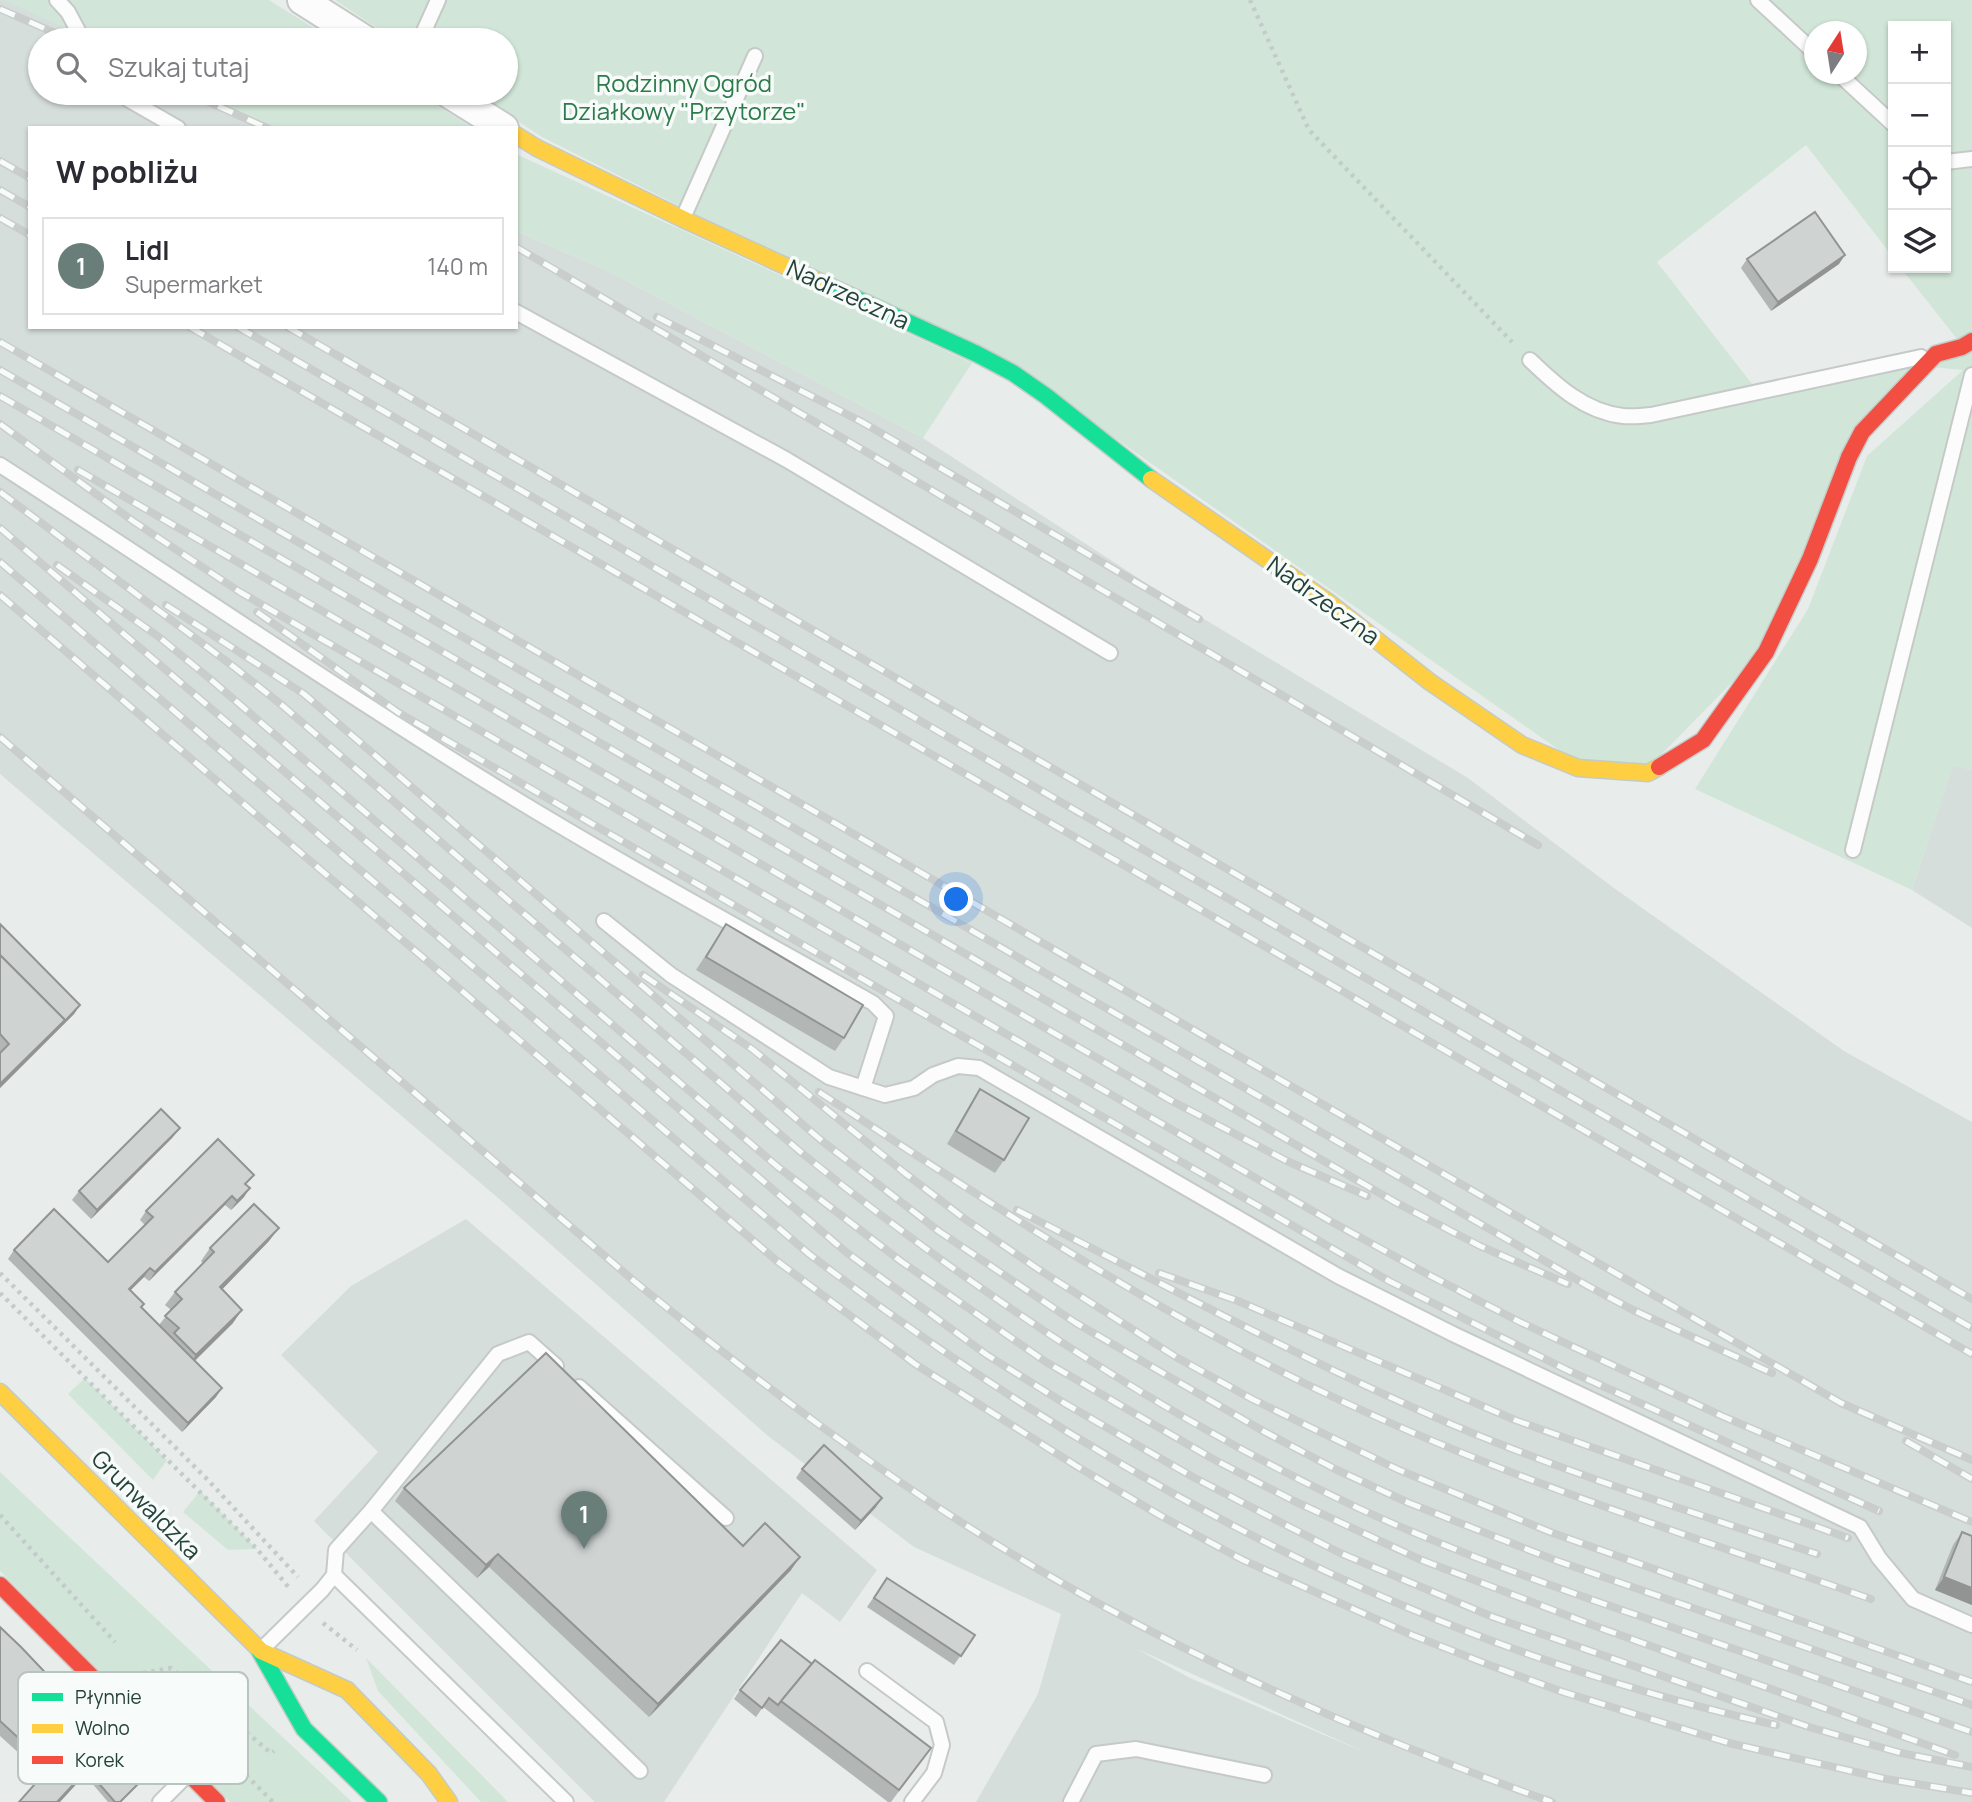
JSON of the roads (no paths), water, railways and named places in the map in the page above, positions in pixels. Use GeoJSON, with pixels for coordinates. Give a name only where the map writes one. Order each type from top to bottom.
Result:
{"type":"FeatureCollection","features":[{"type":"Feature","properties":{"kind":"street"},"geometry":{"type":"LineString","coordinates":[[302,0],[346,28]]}},
{"type":"Feature","properties":{"kind":"street"},"geometry":{"type":"LineString","coordinates":[[467,105],[501,126]]}},
{"type":"Feature","properties":{"kind":"street","name":"Nadrzeczna"},"geometry":{"type":"LineString","coordinates":[[518,136],[683,219],[1013,373],[1146,475],[1327,601],[1430,682],[1522,745],[1578,768],[1648,773],[1703,740],[1766,652],[1810,559],[1849,457],[1862,432],[1936,354]]}},
{"type":"Feature","properties":{"kind":"street"},"geometry":{"type":"LineString","coordinates":[[1936,354],[1967,344]]}},
{"type":"Feature","properties":{"kind":"street","name":"Grunwaldzka"},"geometry":{"type":"LineString","coordinates":[[0,1392],[261,1651],[304,1730],[379,1802]]}},
{"type":"Feature","properties":{"kind":"street"},"geometry":{"type":"LineString","coordinates":[[0,1585],[87,1672]]}},
{"type":"Feature","properties":{"kind":"street","name":"Grunwaldzka"},"geometry":{"type":"LineString","coordinates":[[261,1651],[347,1690],[429,1774],[449,1802]]}},
{"type":"Feature","properties":{"kind":"street"},"geometry":{"type":"LineString","coordinates":[[198,1784],[217,1802]]}},
{"type":"Feature","properties":{"kind":"lane"},"geometry":{"type":"LineString","coordinates":[[57,0],[68,12],[77,28]]}},
{"type":"Feature","properties":{"kind":"lane"},"geometry":{"type":"LineString","coordinates":[[425,28],[438,0]]}},
{"type":"Feature","properties":{"kind":"lane"},"geometry":{"type":"LineString","coordinates":[[1758,0],[1804,41]]}},
{"type":"Feature","properties":{"kind":"lane"},"geometry":{"type":"LineString","coordinates":[[683,219],[755,56]]}},
{"type":"Feature","properties":{"kind":"lane"},"geometry":{"type":"LineString","coordinates":[[1850,84],[1888,119]]}},
{"type":"Feature","properties":{"kind":"lane"},"geometry":{"type":"LineString","coordinates":[[138,105],[175,126]]}},
{"type":"Feature","properties":{"kind":"lane"},"geometry":{"type":"LineString","coordinates":[[1951,161],[1972,159]]}},
{"type":"Feature","properties":{"kind":"lane"},"geometry":{"type":"LineString","coordinates":[[518,313],[787,460],[1110,653]]}},
{"type":"Feature","properties":{"kind":"lane"},"geometry":{"type":"LineString","coordinates":[[1967,344],[1972,361]]}},
{"type":"Feature","properties":{"kind":"lane"},"geometry":{"type":"LineString","coordinates":[[1530,360],[1557,386],[1587,405],[1623,416],[1651,415],[1901,359],[1936,354]]}},
{"type":"Feature","properties":{"kind":"lane"},"geometry":{"type":"LineString","coordinates":[[1853,850],[1972,376]]}},
{"type":"Feature","properties":{"kind":"lane"},"geometry":{"type":"LineString","coordinates":[[0,465],[290,657],[471,772],[639,872],[873,1003],[886,1016],[863,1088]]}},
{"type":"Feature","properties":{"kind":"lane"},"geometry":{"type":"LineString","coordinates":[[604,920],[671,975],[829,1077],[885,1095],[914,1088],[933,1075],[958,1066],[979,1068],[1338,1276],[1453,1334],[1860,1527],[1879,1558],[1913,1600],[1972,1625]]}},
{"type":"Feature","properties":{"kind":"lane"},"geometry":{"type":"LineString","coordinates":[[261,1651],[334,1575],[335,1550],[371,1511],[498,1354],[529,1342],[726,1518]]}},
{"type":"Feature","properties":{"kind":"lane"},"geometry":{"type":"LineString","coordinates":[[371,1511],[640,1771]]}},
{"type":"Feature","properties":{"kind":"lane"},"geometry":{"type":"LineString","coordinates":[[334,1575],[566,1802]]}},
{"type":"Feature","properties":{"kind":"lane"},"geometry":{"type":"LineString","coordinates":[[867,1671],[936,1722],[943,1745],[934,1773],[912,1802]]}},
{"type":"Feature","properties":{"kind":"lane"},"geometry":{"type":"LineString","coordinates":[[1071,1802],[1096,1754],[1136,1749],[1264,1774]]}},
{"type":"Feature","properties":{"kind":"lane"},"geometry":{"type":"LineString","coordinates":[[160,1802],[178,1784]]}},
{"type":"Feature","properties":{"kind":"railway"},"geometry":{"type":"LineString","coordinates":[[0,9],[44,28]]}},
{"type":"Feature","properties":{"kind":"railway"},"geometry":{"type":"LineString","coordinates":[[216,105],[263,126]]}},
{"type":"Feature","properties":{"kind":"railway"},"geometry":{"type":"LineString","coordinates":[[0,161],[28,177]]}},
{"type":"Feature","properties":{"kind":"railway"},"geometry":{"type":"LineString","coordinates":[[0,190],[28,206]]}},
{"type":"Feature","properties":{"kind":"railway"},"geometry":{"type":"LineString","coordinates":[[0,218],[28,234]]}},
{"type":"Feature","properties":{"kind":"railway"},"geometry":{"type":"LineString","coordinates":[[518,248],[1538,845]]}},
{"type":"Feature","properties":{"kind":"railway"},"geometry":{"type":"LineString","coordinates":[[657,317],[862,422],[1199,619]]}},
{"type":"Feature","properties":{"kind":"railway"},"geometry":{"type":"LineString","coordinates":[[193,329],[1972,1354]]}},
{"type":"Feature","properties":{"kind":"railway"},"geometry":{"type":"LineString","coordinates":[[241,329],[1972,1328]]}},
{"type":"Feature","properties":{"kind":"railway"},"geometry":{"type":"LineString","coordinates":[[291,329],[1972,1299]]}},
{"type":"Feature","properties":{"kind":"railway"},"geometry":{"type":"LineString","coordinates":[[0,342],[1841,1403],[1972,1460]]}},
{"type":"Feature","properties":{"kind":"railway"},"geometry":{"type":"LineString","coordinates":[[0,370],[1588,1286],[1633,1310],[1772,1373]]}},
{"type":"Feature","properties":{"kind":"railway"},"geometry":{"type":"LineString","coordinates":[[0,396],[1395,1202],[1480,1246],[1568,1284]]}},
{"type":"Feature","properties":{"kind":"railway"},"geometry":{"type":"LineString","coordinates":[[0,424],[133,521],[240,592],[1332,1222],[1520,1322],[1722,1416],[1972,1522]]}},
{"type":"Feature","properties":{"kind":"railway"},"geometry":{"type":"LineString","coordinates":[[78,470],[1170,1100],[1287,1161],[1367,1196]]}},
{"type":"Feature","properties":{"kind":"railway"},"geometry":{"type":"LineString","coordinates":[[0,492],[283,706],[803,1154],[934,1254],[1070,1348],[1211,1432],[1394,1524],[1542,1582],[1972,1732]]}},
{"type":"Feature","properties":{"kind":"railway"},"geometry":{"type":"LineString","coordinates":[[0,528],[846,1252],[987,1355],[1193,1477],[1340,1553],[1493,1617],[1809,1727],[1901,1753],[1972,1767]]}},
{"type":"Feature","properties":{"kind":"railway"},"geometry":{"type":"LineString","coordinates":[[0,562],[809,1254],[920,1335],[1033,1410],[1148,1479],[1267,1543],[1388,1599],[1514,1649],[1643,1691],[1776,1725]]}},
{"type":"Feature","properties":{"kind":"railway"},"geometry":{"type":"LineString","coordinates":[[57,565],[159,637],[209,678],[778,1167],[902,1262],[1046,1362],[1213,1459],[1292,1500],[1419,1559],[1595,1626],[1955,1755]]}},
{"type":"Feature","properties":{"kind":"railway"},"geometry":{"type":"LineString","coordinates":[[0,595],[777,1261],[915,1364],[1078,1467],[1243,1560],[1412,1635],[1563,1692],[1729,1743],[1886,1779],[1972,1793]]}},
{"type":"Feature","properties":{"kind":"railway"},"geometry":{"type":"LineString","coordinates":[[166,605],[304,694],[822,1141],[940,1232],[1076,1323],[1265,1432],[1337,1470],[1409,1503],[1552,1559],[1972,1705]]}},
{"type":"Feature","properties":{"kind":"railway"},"geometry":{"type":"LineString","coordinates":[[257,612],[399,713],[1389,1281],[1567,1370],[1879,1511]]}},
{"type":"Feature","properties":{"kind":"railway"},"geometry":{"type":"LineString","coordinates":[[0,737],[634,1281],[774,1391],[919,1495],[1083,1595],[1213,1662],[1414,1750],[1552,1802]]}},
{"type":"Feature","properties":{"kind":"railway"},"geometry":{"type":"LineString","coordinates":[[643,975],[752,1049],[965,1219],[1176,1357],[1252,1399],[1399,1470],[1550,1532],[1972,1682]]}},
{"type":"Feature","properties":{"kind":"railway"},"geometry":{"type":"LineString","coordinates":[[819,1092],[1057,1245],[1179,1317],[1304,1383],[1372,1415],[1513,1473],[1871,1599]]}},
{"type":"Feature","properties":{"kind":"railway"},"geometry":{"type":"LineString","coordinates":[[1017,1210],[1288,1348],[1453,1425],[1589,1477],[1817,1554]]}},
{"type":"Feature","properties":{"kind":"railway"},"geometry":{"type":"LineString","coordinates":[[1159,1273],[1238,1301],[1515,1420],[1848,1538]]}},
{"type":"Feature","properties":{"kind":"railway"},"geometry":{"type":"LineString","coordinates":[[1906,1441],[1972,1479]]}},
{"type":"Feature","properties":{"kind":"place","name":"Lidl"},"geometry":{"type":"Point","coordinates":[584,1549]}},
{"type":"Feature","properties":{"kind":"park label","name":"Rodzinny Ogród Działkowy \"Przytorze\""},"geometry":{"type":"Point","coordinates":[684,98]}}]}
